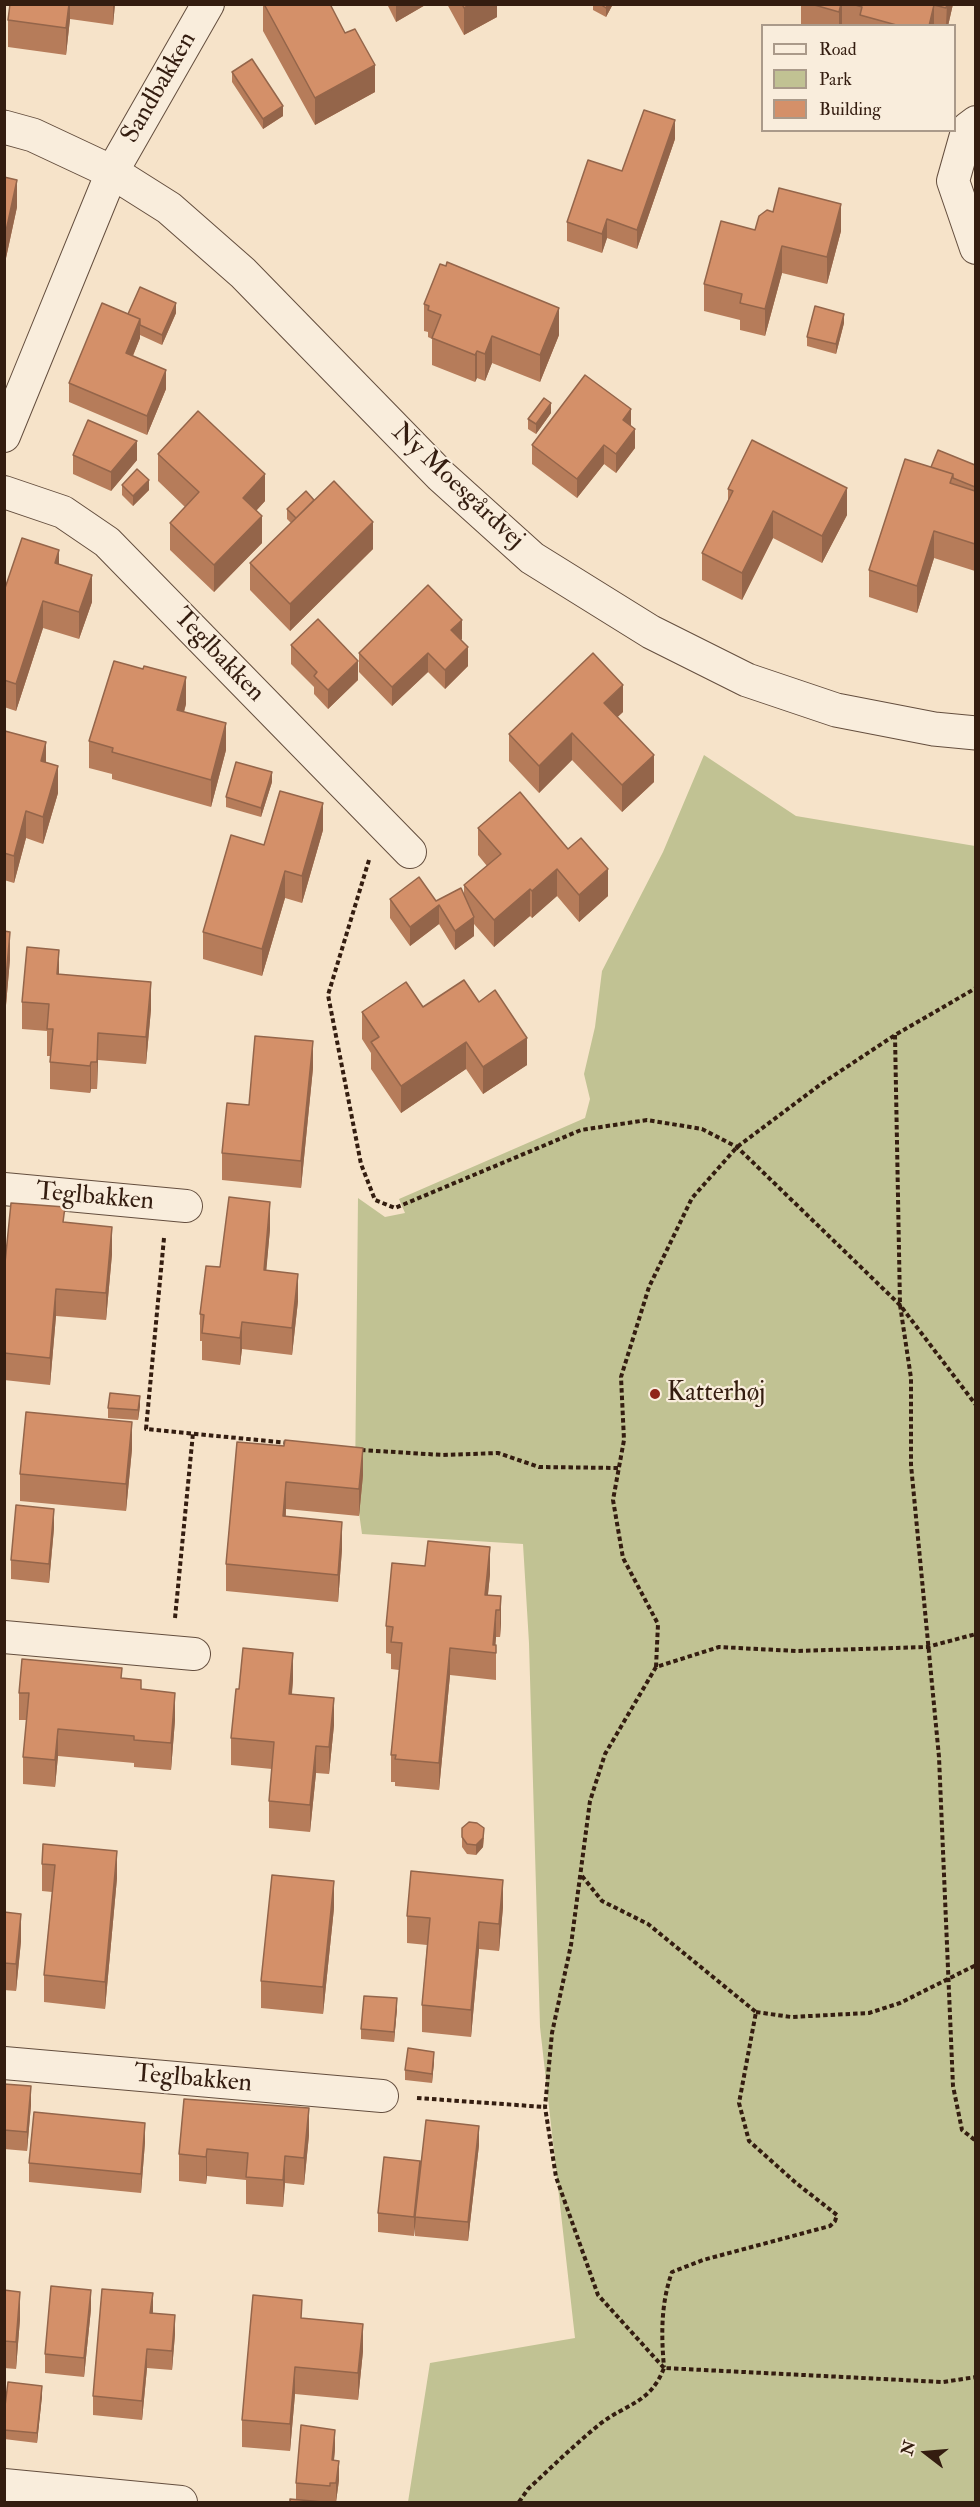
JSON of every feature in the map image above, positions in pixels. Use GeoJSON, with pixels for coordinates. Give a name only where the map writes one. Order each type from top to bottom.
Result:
{"type":"FeatureCollection","features":[{"type":"Feature","properties":{"kind":"street","name":"Sandbakken"},"geometry":{"type":"LineString","coordinates":[[112,172],[208,4]]}},
{"type":"Feature","properties":{"kind":"street"},"geometry":{"type":"LineString","coordinates":[[975,122],[968,128],[953,181],[975,248]]}},
{"type":"Feature","properties":{"kind":"street","name":"Ny Moesgårdvej"},"geometry":{"type":"LineString","coordinates":[[4,127],[33,135],[112,172],[169,208],[243,273],[441,476],[532,558],[651,632],[747,680],[836,710],[934,729],[975,733]]}},
{"type":"Feature","properties":{"kind":"street"},"geometry":{"type":"LineString","coordinates":[[4,436],[112,172]]}},
{"type":"Feature","properties":{"kind":"street","name":"Teglbakken"},"geometry":{"type":"LineString","coordinates":[[4,492],[63,512],[107,542],[410,852]]}},
{"type":"Feature","properties":{"kind":"street","name":"Teglbakken"},"geometry":{"type":"LineString","coordinates":[[4,1189],[177,1205]]}},
{"type":"Feature","properties":{"kind":"street"},"geometry":{"type":"LineString","coordinates":[[4,1637],[183,1653]]}},
{"type":"Feature","properties":{"kind":"street","name":"Teglbakken"},"geometry":{"type":"LineString","coordinates":[[4,2063],[382,2096]]}},
{"type":"Feature","properties":{"kind":"street"},"geometry":{"type":"LineString","coordinates":[[4,2485],[181,2502]]}},
{"type":"Feature","properties":{"kind":"path"},"geometry":{"type":"LineString","coordinates":[[381,822],[328,994],[361,1164],[375,1200],[395,1208],[581,1130],[647,1120],[702,1129],[737,1147],[900,1305],[975,1405]]}},
{"type":"Feature","properties":{"kind":"path"},"geometry":{"type":"LineString","coordinates":[[975,988],[895,1035],[821,1084],[737,1147],[692,1198],[649,1287],[621,1377],[624,1440],[613,1500],[623,1558],[658,1624],[656,1667],[605,1754],[591,1801],[571,1945],[552,2033],[544,2107],[556,2177],[598,2295],[664,2368],[943,2382],[975,2376]]}},
{"type":"Feature","properties":{"kind":"path"},"geometry":{"type":"LineString","coordinates":[[895,1035],[900,1305],[911,1377],[911,1465],[939,1757],[953,2086],[962,2130],[975,2141]]}},
{"type":"Feature","properties":{"kind":"path"},"geometry":{"type":"LineString","coordinates":[[177,1205],[146,1429],[299,1444]]}},
{"type":"Feature","properties":{"kind":"path"},"geometry":{"type":"LineString","coordinates":[[183,1653],[194,1433]]}},
{"type":"Feature","properties":{"kind":"path"},"geometry":{"type":"LineString","coordinates":[[356,1450],[443,1455],[498,1453],[538,1467],[619,1468]]}},
{"type":"Feature","properties":{"kind":"path"},"geometry":{"type":"LineString","coordinates":[[656,1667],[719,1647],[796,1651],[927,1647],[975,1634]]}},
{"type":"Feature","properties":{"kind":"path"},"geometry":{"type":"LineString","coordinates":[[581,1876],[602,1901],[648,1924],[756,2012],[791,2017],[869,2013],[900,2003],[975,1965]]}},
{"type":"Feature","properties":{"kind":"path"},"geometry":{"type":"LineString","coordinates":[[519,2502],[528,2489],[601,2423],[645,2396],[658,2384],[664,2368],[661,2332],[665,2290],[672,2272],[703,2260],[830,2226],[836,2221],[837,2215],[796,2183],[749,2140],[739,2103],[756,2012]]}},
{"type":"Feature","properties":{"kind":"path"},"geometry":{"type":"LineString","coordinates":[[382,2096],[544,2107]]}},
{"type":"Feature","properties":{"kind":"green space"},"geometry":{"type":"Polygon","coordinates":[[[704,755],[796,816],[975,846],[975,2502],[408,2502],[430,2363],[575,2338],[540,2027],[529,1643],[523,1544],[362,1534],[355,1484],[358,1198],[385,1217],[405,1213],[399,1199],[585,1118],[590,1099],[584,1074],[595,1027],[602,971],[663,852],[704,755]]]}},
{"type":"Feature","properties":{"kind":"building"},"geometry":{"type":"Polygon","coordinates":[[[10,4],[69,4],[66,28],[8,20],[10,4]]]}},
{"type":"Feature","properties":{"kind":"building"},"geometry":{"type":"Polygon","coordinates":[[[264,4],[330,4],[345,33],[355,29],[375,65],[315,98],[264,4]]]}},
{"type":"Feature","properties":{"kind":"building"},"geometry":{"type":"Polygon","coordinates":[[[811,4],[841,4],[839,12],[811,4]]]}},
{"type":"Feature","properties":{"kind":"building"},"geometry":{"type":"Polygon","coordinates":[[[852,4],[947,4],[946,8],[934,5],[929,24],[893,24],[860,15],[862,7],[852,4]]]}},
{"type":"Feature","properties":{"kind":"building"},"geometry":{"type":"Polygon","coordinates":[[[252,59],[283,106],[263,119],[232,72],[252,59]]]}},
{"type":"Feature","properties":{"kind":"building"},"geometry":{"type":"Polygon","coordinates":[[[644,110],[675,120],[637,230],[607,219],[602,234],[567,222],[588,160],[622,171],[644,110]]]}},
{"type":"Feature","properties":{"kind":"building"},"geometry":{"type":"Polygon","coordinates":[[[4,177],[17,180],[6,231],[4,231],[4,177]]]}},
{"type":"Feature","properties":{"kind":"building"},"geometry":{"type":"Polygon","coordinates":[[[779,188],[841,204],[827,257],[782,246],[765,309],[740,303],[742,294],[704,284],[721,221],[755,230],[759,216],[767,210],[773,212],[779,188]]]}},
{"type":"Feature","properties":{"kind":"building"},"geometry":{"type":"Polygon","coordinates":[[[447,262],[559,308],[540,355],[492,336],[485,354],[477,351],[475,355],[432,338],[441,315],[428,310],[429,306],[424,304],[440,264],[446,266],[447,262]]]}},
{"type":"Feature","properties":{"kind":"building"},"geometry":{"type":"Polygon","coordinates":[[[140,287],[176,303],[162,335],[140,325],[140,319],[128,314],[140,287]]]}},
{"type":"Feature","properties":{"kind":"building"},"geometry":{"type":"Polygon","coordinates":[[[102,303],[140,319],[126,353],[166,370],[147,416],[69,383],[102,303]]]}},
{"type":"Feature","properties":{"kind":"building"},"geometry":{"type":"Polygon","coordinates":[[[815,306],[844,314],[836,344],[807,337],[815,306]]]}},
{"type":"Feature","properties":{"kind":"building"},"geometry":{"type":"Polygon","coordinates":[[[585,375],[631,409],[623,420],[635,429],[616,454],[604,445],[577,479],[532,445],[585,375]]]}},
{"type":"Feature","properties":{"kind":"building"},"geometry":{"type":"Polygon","coordinates":[[[544,398],[551,403],[536,424],[528,419],[544,398]]]}},
{"type":"Feature","properties":{"kind":"building"},"geometry":{"type":"Polygon","coordinates":[[[198,411],[265,474],[243,498],[262,516],[214,565],[170,523],[199,492],[158,454],[198,411]]]}},
{"type":"Feature","properties":{"kind":"building"},"geometry":{"type":"Polygon","coordinates":[[[88,420],[137,441],[111,472],[73,455],[88,420]]]}},
{"type":"Feature","properties":{"kind":"building"},"geometry":{"type":"Polygon","coordinates":[[[752,440],[847,488],[822,536],[773,511],[742,573],[702,553],[733,491],[728,489],[752,440]]]}},
{"type":"Feature","properties":{"kind":"building"},"geometry":{"type":"Polygon","coordinates":[[[938,450],[975,465],[975,487],[953,478],[953,474],[931,467],[938,450]]]}},
{"type":"Feature","properties":{"kind":"building"},"geometry":{"type":"Polygon","coordinates":[[[905,459],[953,474],[950,483],[975,491],[975,544],[934,531],[917,586],[869,570],[905,459]]]}},
{"type":"Feature","properties":{"kind":"building"},"geometry":{"type":"Polygon","coordinates":[[[137,469],[149,480],[133,496],[122,485],[137,469]]]}},
{"type":"Feature","properties":{"kind":"building"},"geometry":{"type":"Polygon","coordinates":[[[334,481],[373,522],[290,604],[250,563],[334,481]]]}},
{"type":"Feature","properties":{"kind":"building"},"geometry":{"type":"Polygon","coordinates":[[[306,491],[314,500],[296,518],[287,509],[306,491]]]}},
{"type":"Feature","properties":{"kind":"building"},"geometry":{"type":"Polygon","coordinates":[[[22,538],[59,550],[55,563],[92,575],[79,612],[43,601],[16,684],[4,680],[4,591],[22,538]]]}},
{"type":"Feature","properties":{"kind":"building"},"geometry":{"type":"Polygon","coordinates":[[[428,585],[462,620],[451,630],[468,647],[445,670],[428,653],[392,687],[359,653],[428,585]]]}},
{"type":"Feature","properties":{"kind":"building"},"geometry":{"type":"Polygon","coordinates":[[[318,619],[358,661],[328,690],[314,676],[317,672],[291,645],[318,619]]]}},
{"type":"Feature","properties":{"kind":"building"},"geometry":{"type":"Polygon","coordinates":[[[593,653],[623,685],[604,703],[654,755],[622,785],[572,733],[539,766],[509,734],[593,653]]]}},
{"type":"Feature","properties":{"kind":"building"},"geometry":{"type":"Polygon","coordinates":[[[114,661],[186,677],[177,710],[226,723],[211,780],[112,752],[113,748],[89,741],[114,661]]]}},
{"type":"Feature","properties":{"kind":"building"},"geometry":{"type":"Polygon","coordinates":[[[5,731],[46,742],[41,761],[58,766],[43,817],[26,811],[14,856],[4,853],[5,731]]]}},
{"type":"Feature","properties":{"kind":"building"},"geometry":{"type":"Polygon","coordinates":[[[236,762],[272,772],[261,808],[226,797],[236,762]]]}},
{"type":"Feature","properties":{"kind":"building"},"geometry":{"type":"Polygon","coordinates":[[[280,791],[323,803],[302,876],[285,871],[262,949],[203,932],[231,835],[264,845],[280,791]]]}},
{"type":"Feature","properties":{"kind":"building"},"geometry":{"type":"Polygon","coordinates":[[[520,792],[568,849],[581,838],[608,869],[579,895],[557,869],[494,920],[464,885],[501,854],[478,828],[520,792]]]}},
{"type":"Feature","properties":{"kind":"building"},"geometry":{"type":"Polygon","coordinates":[[[419,877],[436,901],[461,888],[474,917],[455,931],[439,905],[410,927],[390,899],[419,877]]]}},
{"type":"Feature","properties":{"kind":"building"},"geometry":{"type":"Polygon","coordinates":[[[4,931],[10,932],[6,978],[4,978],[4,931]]]}},
{"type":"Feature","properties":{"kind":"building"},"geometry":{"type":"Polygon","coordinates":[[[27,947],[59,950],[57,974],[151,982],[146,1037],[98,1033],[97,1062],[91,1062],[90,1066],[50,1062],[53,1029],[47,1029],[49,1004],[22,1002],[27,947]]]}},
{"type":"Feature","properties":{"kind":"building"},"geometry":{"type":"Polygon","coordinates":[[[464,980],[479,1002],[495,990],[527,1038],[483,1067],[466,1042],[401,1086],[371,1042],[379,1037],[362,1012],[406,982],[423,1007],[464,980]]]}},
{"type":"Feature","properties":{"kind":"building"},"geometry":{"type":"Polygon","coordinates":[[[255,1036],[313,1041],[301,1161],[222,1153],[227,1103],[249,1105],[255,1036]]]}},
{"type":"Feature","properties":{"kind":"building"},"geometry":{"type":"Polygon","coordinates":[[[229,1197],[270,1202],[264,1270],[298,1274],[292,1328],[242,1322],[240,1338],[202,1333],[204,1315],[200,1314],[206,1266],[220,1267],[229,1197]]]}},
{"type":"Feature","properties":{"kind":"building"},"geometry":{"type":"Polygon","coordinates":[[[11,1203],[65,1207],[63,1222],[112,1227],[106,1293],[56,1289],[50,1358],[4,1353],[4,1273],[11,1203]]]}},
{"type":"Feature","properties":{"kind":"building"},"geometry":{"type":"Polygon","coordinates":[[[110,1393],[140,1396],[138,1410],[108,1408],[110,1393]]]}},
{"type":"Feature","properties":{"kind":"building"},"geometry":{"type":"Polygon","coordinates":[[[26,1412],[132,1422],[126,1484],[20,1474],[26,1412]]]}},
{"type":"Feature","properties":{"kind":"building"},"geometry":{"type":"Polygon","coordinates":[[[285,1440],[363,1448],[359,1489],[286,1482],[283,1516],[342,1522],[338,1575],[226,1564],[237,1442],[284,1446],[285,1440]]]}},
{"type":"Feature","properties":{"kind":"building"},"geometry":{"type":"Polygon","coordinates":[[[16,1505],[54,1509],[49,1564],[11,1560],[16,1505]]]}},
{"type":"Feature","properties":{"kind":"building"},"geometry":{"type":"Polygon","coordinates":[[[428,1541],[490,1547],[485,1595],[501,1596],[500,1610],[496,1610],[493,1645],[496,1645],[496,1653],[450,1648],[439,1763],[395,1759],[396,1755],[391,1755],[402,1643],[391,1642],[393,1627],[386,1626],[392,1563],[425,1566],[428,1541]]]}},
{"type":"Feature","properties":{"kind":"building"},"geometry":{"type":"Polygon","coordinates":[[[243,1648],[293,1653],[289,1694],[334,1698],[329,1747],[316,1746],[310,1805],[269,1801],[274,1742],[231,1738],[243,1648]]]}},
{"type":"Feature","properties":{"kind":"building"},"geometry":{"type":"Polygon","coordinates":[[[22,1659],[122,1668],[121,1678],[141,1680],[141,1689],[175,1693],[171,1743],[134,1740],[134,1736],[58,1729],[55,1760],[23,1757],[29,1693],[19,1693],[22,1659]]]}},
{"type":"Feature","properties":{"kind":"building"},"geometry":{"type":"Polygon","coordinates":[[[469,1822],[477,1823],[484,1828],[483,1838],[476,1845],[467,1844],[462,1837],[462,1828],[469,1822]]]}},
{"type":"Feature","properties":{"kind":"building"},"geometry":{"type":"Polygon","coordinates":[[[43,1844],[117,1851],[105,1982],[44,1975],[55,1865],[42,1864],[43,1844]]]}},
{"type":"Feature","properties":{"kind":"building"},"geometry":{"type":"Polygon","coordinates":[[[411,1871],[503,1880],[499,1924],[479,1922],[471,2010],[422,2005],[430,1918],[407,1916],[411,1871]]]}},
{"type":"Feature","properties":{"kind":"building"},"geometry":{"type":"Polygon","coordinates":[[[272,1875],[334,1881],[323,1987],[261,1981],[272,1875]]]}},
{"type":"Feature","properties":{"kind":"building"},"geometry":{"type":"Polygon","coordinates":[[[4,1912],[21,1914],[16,1964],[4,1963],[4,1912]]]}},
{"type":"Feature","properties":{"kind":"building"},"geometry":{"type":"Polygon","coordinates":[[[364,1996],[397,1998],[394,2032],[361,2029],[364,1996]]]}},
{"type":"Feature","properties":{"kind":"building"},"geometry":{"type":"Polygon","coordinates":[[[408,2048],[434,2052],[432,2074],[405,2070],[408,2048]]]}},
{"type":"Feature","properties":{"kind":"building"},"geometry":{"type":"Polygon","coordinates":[[[4,2084],[31,2086],[27,2132],[4,2130],[4,2084]]]}},
{"type":"Feature","properties":{"kind":"building"},"geometry":{"type":"Polygon","coordinates":[[[184,2099],[309,2108],[304,2158],[285,2156],[283,2180],[246,2177],[248,2153],[207,2149],[206,2157],[179,2154],[184,2099]]]}},
{"type":"Feature","properties":{"kind":"building"},"geometry":{"type":"Polygon","coordinates":[[[34,2112],[145,2123],[141,2174],[29,2163],[34,2112]]]}},
{"type":"Feature","properties":{"kind":"building"},"geometry":{"type":"Polygon","coordinates":[[[426,2120],[479,2126],[468,2222],[415,2217],[426,2120]]]}},
{"type":"Feature","properties":{"kind":"building"},"geometry":{"type":"Polygon","coordinates":[[[384,2157],[420,2161],[414,2217],[378,2213],[384,2157]]]}},
{"type":"Feature","properties":{"kind":"building"},"geometry":{"type":"Polygon","coordinates":[[[51,2286],[91,2290],[84,2358],[45,2354],[51,2286]]]}},
{"type":"Feature","properties":{"kind":"building"},"geometry":{"type":"Polygon","coordinates":[[[102,2289],[153,2293],[150,2313],[175,2315],[172,2351],[147,2349],[142,2401],[93,2396],[102,2289]]]}},
{"type":"Feature","properties":{"kind":"building"},"geometry":{"type":"Polygon","coordinates":[[[4,2290],[20,2292],[16,2342],[4,2341],[4,2290]]]}},
{"type":"Feature","properties":{"kind":"building"},"geometry":{"type":"Polygon","coordinates":[[[253,2295],[302,2300],[301,2318],[363,2324],[358,2373],[295,2367],[290,2424],[242,2420],[253,2295]]]}},
{"type":"Feature","properties":{"kind":"building"},"geometry":{"type":"Polygon","coordinates":[[[8,2382],[42,2386],[37,2433],[4,2430],[8,2382]]]}},
{"type":"Feature","properties":{"kind":"building"},"geometry":{"type":"Polygon","coordinates":[[[301,2425],[335,2430],[332,2460],[339,2461],[336,2483],[330,2483],[330,2486],[296,2483],[301,2425]]]}},
{"type":"Feature","properties":{"kind":"building"},"geometry":{"type":"Polygon","coordinates":[[[290,2499],[323,2502],[290,2502],[290,2499]]]}},
{"type":"Feature","properties":{"kind":"place","name":"Katterhøj"},"geometry":{"type":"Point","coordinates":[655,1394]}}]}
